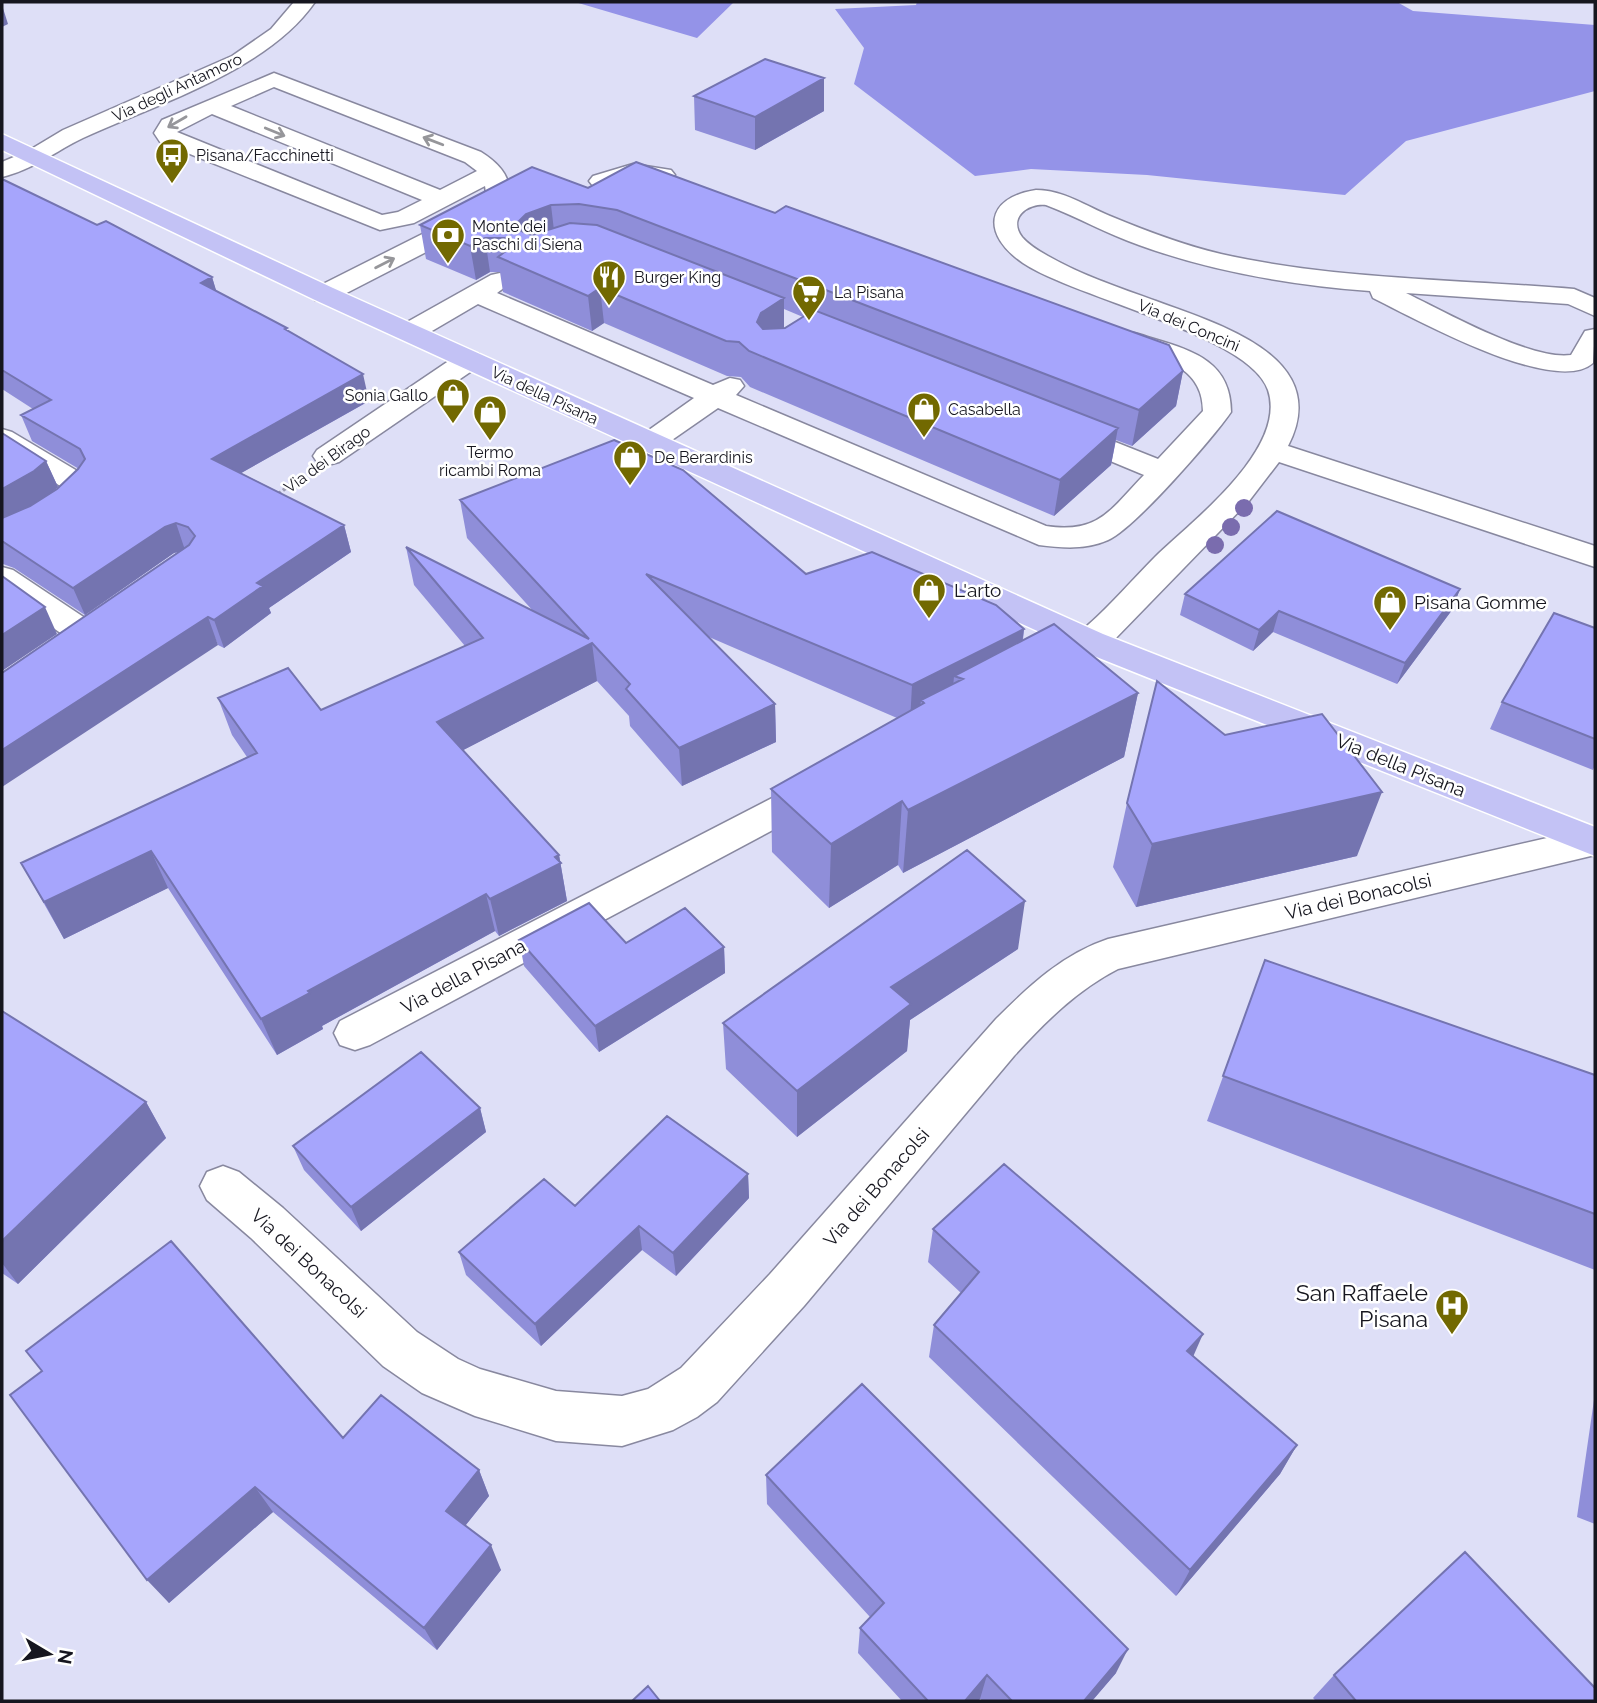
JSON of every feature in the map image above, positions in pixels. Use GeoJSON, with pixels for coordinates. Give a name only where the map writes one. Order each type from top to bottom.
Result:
{"type":"FeatureCollection","features":[{"type":"Feature","properties":{"kind":"main road","name":"Via della Pisana"},"geometry":{"type":"LineString","coordinates":[[2,141],[324,294],[1091,642],[1594,841]]}},
{"type":"Feature","properties":{"kind":"street","name":"Via degli Antamoro"},"geometry":{"type":"LineString","coordinates":[[2,170],[37,156],[71,135],[212,74],[253,52],[289,23],[305,2]]}},
{"type":"Feature","properties":{"kind":"street"},"geometry":{"type":"LineString","coordinates":[[253,52],[274,79],[473,157],[485,164],[499,195],[497,203],[487,211],[324,294]]}},
{"type":"Feature","properties":{"kind":"street"},"geometry":{"type":"LineString","coordinates":[[274,79],[170,125],[165,133],[371,221],[397,221],[491,173]]}},
{"type":"Feature","properties":{"kind":"street"},"geometry":{"type":"LineString","coordinates":[[211,106],[440,199]]}},
{"type":"Feature","properties":{"kind":"street"},"geometry":{"type":"LineString","coordinates":[[601,181],[634,171],[660,174],[685,183]]}},
{"type":"Feature","properties":{"kind":"street","name":"Via dei Concini"},"geometry":{"type":"LineString","coordinates":[[1091,642],[1210,522],[1272,450],[1281,429],[1286,404],[1279,382],[1255,355],[1222,337],[1039,262],[1011,239],[1006,229],[1010,210],[1032,198],[1052,199],[1123,231],[1199,256],[1298,276],[1361,282]]}},
{"type":"Feature","properties":{"kind":"street"},"geometry":{"type":"LineString","coordinates":[[411,332],[502,280]]}},
{"type":"Feature","properties":{"kind":"street"},"geometry":{"type":"LineString","coordinates":[[1361,282],[1574,298],[1595,308]]}},
{"type":"Feature","properties":{"kind":"street"},"geometry":{"type":"LineString","coordinates":[[1361,282],[1519,354],[1549,364],[1573,365],[1581,360],[1595,337]]}},
{"type":"Feature","properties":{"kind":"street"},"geometry":{"type":"LineString","coordinates":[[477,294],[725,389],[1039,536],[1062,540],[1094,537],[1107,529],[1217,412],[1217,386],[1199,368],[1185,360],[1108,333]]}},
{"type":"Feature","properties":{"kind":"street","name":"Via dei Birago"},"geometry":{"type":"LineString","coordinates":[[328,456],[469,360]]}},
{"type":"Feature","properties":{"kind":"street"},"geometry":{"type":"LineString","coordinates":[[649,443],[725,389]]}},
{"type":"Feature","properties":{"kind":"street"},"geometry":{"type":"LineString","coordinates":[[1038,420],[1163,472]]}},
{"type":"Feature","properties":{"kind":"street"},"geometry":{"type":"LineString","coordinates":[[2,438],[71,478],[78,484],[78,490],[61,505],[2,537]]}},
{"type":"Feature","properties":{"kind":"street"},"geometry":{"type":"LineString","coordinates":[[1272,450],[1595,557]]}},
{"type":"Feature","properties":{"kind":"street"},"geometry":{"type":"LineString","coordinates":[[2,577],[96,626],[2,690]]}},
{"type":"Feature","properties":{"kind":"street"},"geometry":{"type":"LineString","coordinates":[[1030,679],[1091,642]]}},
{"type":"Feature","properties":{"kind":"street","name":"Via della Pisana"},"geometry":{"type":"LineString","coordinates":[[355,1033],[846,775]]}},
{"type":"Feature","properties":{"kind":"street","name":"Via dei Bonacolsi"},"geometry":{"type":"LineString","coordinates":[[223,1186],[267,1223],[400,1349],[440,1376],[475,1392],[556,1416],[622,1421],[654,1412],[679,1401],[699,1385],[787,1290],[999,1044],[1032,1009],[1077,970],[1108,955],[1594,841]]}},
{"type":"Feature","properties":{"kind":"path","name":"Via dei Birago"},"geometry":{"type":"LineString","coordinates":[[274,497],[328,456]]}},
{"type":"Feature","properties":{"kind":"shaded area"},"geometry":{"type":"Polygon","coordinates":[[[575,2],[734,2],[697,38],[575,2]]]}},
{"type":"Feature","properties":{"kind":"shaded area"},"geometry":{"type":"Polygon","coordinates":[[[917,2],[1397,2],[1413,11],[1595,25],[1595,91],[1406,141],[1345,195],[1147,175],[1031,169],[975,176],[854,84],[864,48],[835,9],[916,5],[917,2]]]}},
{"type":"Feature","properties":{"kind":"building"},"geometry":{"type":"Polygon","coordinates":[[[765,59],[824,78],[755,117],[694,96],[765,59]]]}},
{"type":"Feature","properties":{"kind":"building"},"geometry":{"type":"Polygon","coordinates":[[[636,162],[775,213],[786,206],[1169,345],[1183,371],[1139,410],[617,210],[579,204],[551,205],[526,214],[517,223],[521,231],[532,235],[570,223],[597,225],[784,298],[761,313],[757,322],[763,329],[785,328],[814,310],[1118,428],[1060,480],[749,351],[739,342],[726,341],[600,288],[588,296],[498,257],[511,247],[505,238],[485,238],[470,246],[420,225],[532,167],[588,188],[636,162]]]}},
{"type":"Feature","properties":{"kind":"building"},"geometry":{"type":"Polygon","coordinates":[[[2,179],[97,225],[106,221],[212,277],[201,283],[287,328],[285,329],[363,374],[212,459],[344,525],[257,583],[263,586],[214,620],[208,617],[2,750],[2,673],[189,545],[195,536],[188,527],[176,523],[165,527],[73,588],[2,541],[2,518],[30,506],[57,489],[85,459],[80,449],[21,415],[51,400],[2,370],[2,179]]]}},
{"type":"Feature","properties":{"kind":"building"},"geometry":{"type":"Polygon","coordinates":[[[2,433],[46,461],[2,489],[2,433]]]}},
{"type":"Feature","properties":{"kind":"building"},"geometry":{"type":"Polygon","coordinates":[[[614,440],[683,470],[806,574],[872,552],[996,605],[1024,629],[912,685],[646,574],[775,704],[679,748],[626,689],[630,684],[592,643],[437,722],[559,855],[555,857],[561,863],[490,899],[486,894],[261,1019],[151,851],[44,902],[21,863],[257,753],[218,698],[288,668],[321,710],[483,638],[406,547],[589,639],[460,500],[614,440]]]}},
{"type":"Feature","properties":{"kind":"building"},"geometry":{"type":"Polygon","coordinates":[[[1277,511],[1460,589],[1405,663],[1279,611],[1259,630],[1185,594],[1277,511]]]}},
{"type":"Feature","properties":{"kind":"building"},"geometry":{"type":"Polygon","coordinates":[[[2,576],[45,607],[2,635],[2,576]]]}},
{"type":"Feature","properties":{"kind":"building"},"geometry":{"type":"Polygon","coordinates":[[[1554,613],[1595,628],[1595,739],[1502,702],[1554,613]]]}},
{"type":"Feature","properties":{"kind":"building"},"geometry":{"type":"Polygon","coordinates":[[[1054,624],[1138,693],[908,810],[902,801],[831,844],[771,789],[924,703],[921,700],[963,679],[954,676],[1054,624]]]}},
{"type":"Feature","properties":{"kind":"building"},"geometry":{"type":"Polygon","coordinates":[[[1157,681],[1225,735],[1322,714],[1382,792],[1152,844],[1127,803],[1157,681]]]}},
{"type":"Feature","properties":{"kind":"building"},"geometry":{"type":"Polygon","coordinates":[[[967,850],[1025,901],[891,987],[911,1004],[797,1091],[723,1023],[967,850]]]}},
{"type":"Feature","properties":{"kind":"building"},"geometry":{"type":"Polygon","coordinates":[[[589,903],[626,943],[685,908],[724,947],[595,1026],[519,940],[589,903]]]}},
{"type":"Feature","properties":{"kind":"building"},"geometry":{"type":"Polygon","coordinates":[[[1265,960],[1595,1075],[1595,1214],[1223,1076],[1265,960]]]}},
{"type":"Feature","properties":{"kind":"building"},"geometry":{"type":"Polygon","coordinates":[[[2,1011],[146,1102],[2,1241],[2,1011]]]}},
{"type":"Feature","properties":{"kind":"building"},"geometry":{"type":"Polygon","coordinates":[[[421,1052],[480,1108],[351,1207],[293,1146],[421,1052]]]}},
{"type":"Feature","properties":{"kind":"building"},"geometry":{"type":"Polygon","coordinates":[[[667,1116],[748,1174],[673,1253],[639,1226],[535,1324],[459,1252],[544,1179],[575,1206],[667,1116]]]}},
{"type":"Feature","properties":{"kind":"building"},"geometry":{"type":"Polygon","coordinates":[[[1004,1164],[1203,1334],[1187,1351],[1297,1445],[1190,1570],[934,1325],[979,1272],[933,1229],[1004,1164]]]}},
{"type":"Feature","properties":{"kind":"building"},"geometry":{"type":"Polygon","coordinates":[[[171,1241],[343,1438],[381,1395],[479,1470],[446,1511],[491,1545],[424,1628],[255,1487],[147,1580],[10,1395],[42,1371],[26,1351],[171,1241]]]}},
{"type":"Feature","properties":{"kind":"building"},"geometry":{"type":"Polygon","coordinates":[[[862,1384],[1128,1649],[1084,1701],[1012,1701],[987,1675],[965,1701],[928,1701],[860,1628],[884,1603],[766,1475],[862,1384]]]}},
{"type":"Feature","properties":{"kind":"building"},"geometry":{"type":"Polygon","coordinates":[[[1465,1552],[1595,1688],[1595,1701],[1356,1701],[1334,1675],[1465,1552]]]}},
{"type":"Feature","properties":{"kind":"building"},"geometry":{"type":"Polygon","coordinates":[[[648,1686],[660,1701],[632,1701],[648,1686]]]}},
{"type":"Feature","properties":{"kind":"place","name":"Pisana/Facchinetti"},"geometry":{"type":"Point","coordinates":[172,185]}},
{"type":"Feature","properties":{"kind":"place","name":"Monte dei Paschi di Siena"},"geometry":{"type":"Point","coordinates":[448,265]}},
{"type":"Feature","properties":{"kind":"place","name":"Burger King"},"geometry":{"type":"Point","coordinates":[609,307]}},
{"type":"Feature","properties":{"kind":"place","name":"La Pisana"},"geometry":{"type":"Point","coordinates":[809,322]}},
{"type":"Feature","properties":{"kind":"place","name":"Sonia Gallo"},"geometry":{"type":"Point","coordinates":[453,425]}},
{"type":"Feature","properties":{"kind":"place","name":"Casabella"},"geometry":{"type":"Point","coordinates":[924,439]}},
{"type":"Feature","properties":{"kind":"place","name":"Termo ricambi Roma"},"geometry":{"type":"Point","coordinates":[490,442]}},
{"type":"Feature","properties":{"kind":"place","name":"De Berardinis"},"geometry":{"type":"Point","coordinates":[630,487]}},
{"type":"Feature","properties":{"kind":"place","name":"L'arto"},"geometry":{"type":"Point","coordinates":[929,620]}},
{"type":"Feature","properties":{"kind":"place","name":"Pisana Gomme"},"geometry":{"type":"Point","coordinates":[1390,632]}},
{"type":"Feature","properties":{"kind":"place","name":"San Raffaele Pisana"},"geometry":{"type":"Point","coordinates":[1452,1336]}}]}
